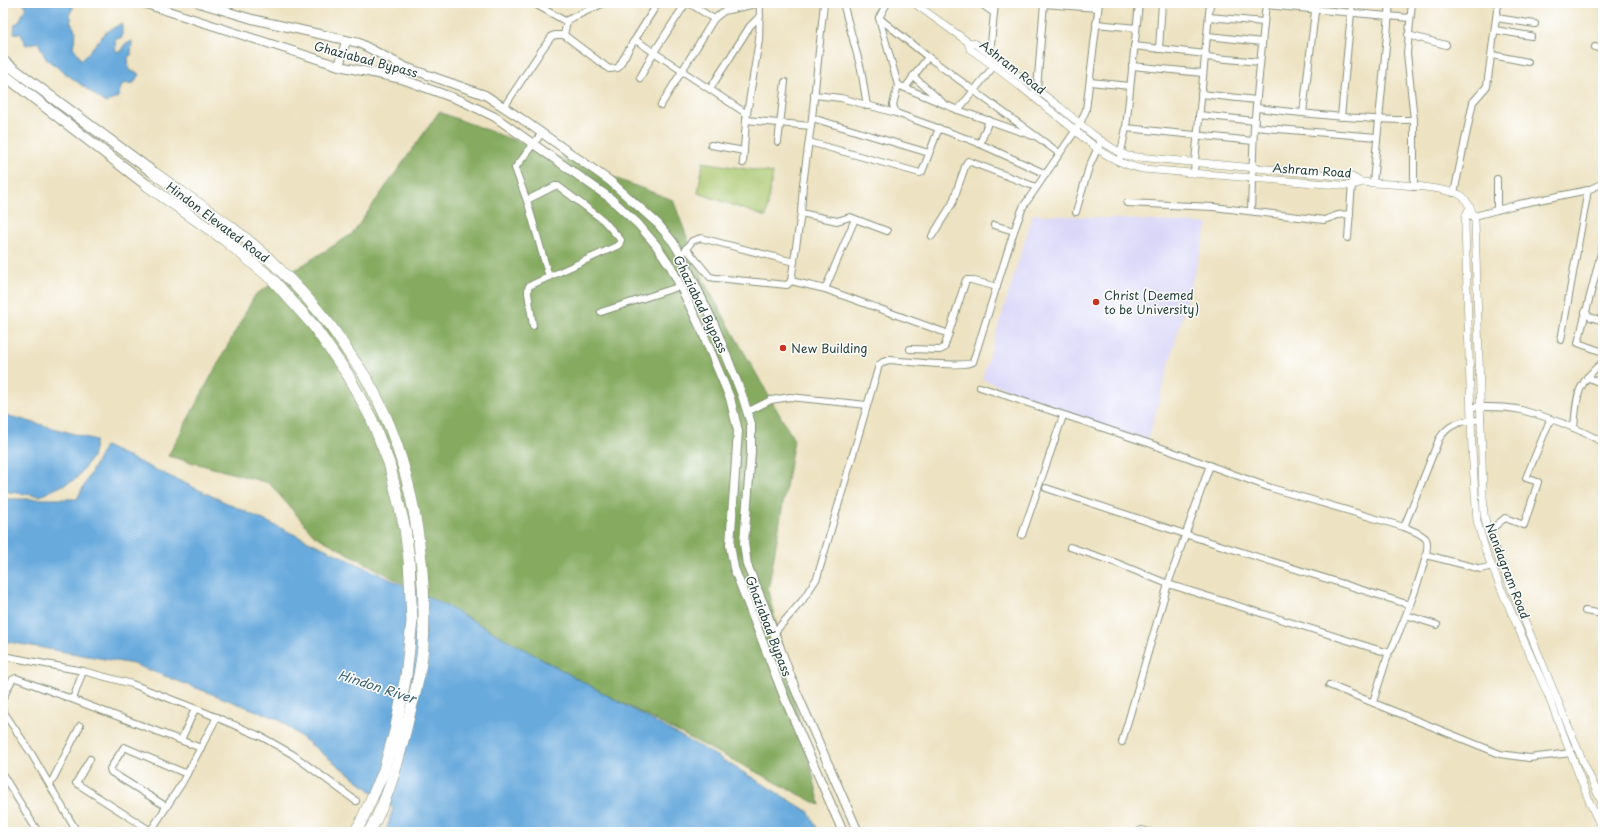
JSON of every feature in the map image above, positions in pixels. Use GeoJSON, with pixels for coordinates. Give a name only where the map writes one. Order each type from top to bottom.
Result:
{"type":"FeatureCollection","features":[{"type":"Feature","properties":{"kind":"highway"},"geometry":{"type":"LineString","coordinates":[[3,61],[154,173]]}},
{"type":"Feature","properties":{"kind":"highway"},"geometry":{"type":"LineString","coordinates":[[3,74],[148,186]]}},
{"type":"Feature","properties":{"kind":"highway","name":"Hindon Elevated Road"},"geometry":{"type":"LineString","coordinates":[[154,173],[236,230],[277,267],[330,324],[370,385],[389,426],[399,453],[409,492],[419,542],[424,592],[423,649],[416,691],[396,766],[375,823],[369,832]]}},
{"type":"Feature","properties":{"kind":"highway","name":"Hindon Elevated Road"},"geometry":{"type":"LineString","coordinates":[[148,186],[225,240],[273,280],[313,325],[348,376],[372,420],[389,463],[404,529],[409,560],[412,621],[406,676],[395,731],[383,773],[355,832]]}},
{"type":"Feature","properties":{"kind":"main road","name":"Ghaziabad Bypass"},"geometry":{"type":"LineString","coordinates":[[143,3],[339,66],[402,79],[462,101],[495,117],[610,198],[638,224],[656,245],[671,267],[702,331],[730,398],[738,431],[730,545],[734,568],[785,699],[843,832]]}},
{"type":"Feature","properties":{"kind":"main road","name":"Ghaziabad Bypass"},"geometry":{"type":"LineString","coordinates":[[199,3],[213,5],[252,19],[359,43],[405,67],[485,95],[542,133],[610,182],[658,224],[673,242],[684,252],[714,324],[751,424],[751,445],[744,543],[747,565],[796,691],[858,832]]}},
{"type":"Feature","properties":{"kind":"main road"},"geometry":{"type":"LineString","coordinates":[[339,66],[346,41]]}},
{"type":"Feature","properties":{"kind":"street"},"geometry":{"type":"LineString","coordinates":[[533,3],[562,20],[567,21],[602,3]]}},
{"type":"Feature","properties":{"kind":"street"},"geometry":{"type":"LineString","coordinates":[[640,78],[654,52],[688,3],[714,19]]}},
{"type":"Feature","properties":{"kind":"street"},"geometry":{"type":"LineString","coordinates":[[661,105],[714,19],[724,11],[760,3],[759,40],[747,117],[743,163]]}},
{"type":"Feature","properties":{"kind":"street"},"geometry":{"type":"LineString","coordinates":[[791,282],[801,213],[824,3]]}},
{"type":"Feature","properties":{"kind":"street"},"geometry":{"type":"LineString","coordinates":[[843,3],[861,69],[866,106]]}},
{"type":"Feature","properties":{"kind":"street"},"geometry":{"type":"LineString","coordinates":[[887,3],[879,18],[901,87]]}},
{"type":"Feature","properties":{"kind":"street","name":"Ashram Road"},"geometry":{"type":"LineString","coordinates":[[914,3],[968,42],[970,48],[988,57],[1037,89],[1101,141],[1121,153],[1134,158],[1352,177],[1361,182]]}},
{"type":"Feature","properties":{"kind":"street"},"geometry":{"type":"LineString","coordinates":[[980,3],[994,13]]}},
{"type":"Feature","properties":{"kind":"street"},"geometry":{"type":"LineString","coordinates":[[988,57],[995,3]]}},
{"type":"Feature","properties":{"kind":"street"},"geometry":{"type":"LineString","coordinates":[[774,633],[802,600],[817,578],[879,365],[889,360],[958,365],[972,364],[1023,207],[1080,124],[1086,110],[1098,6],[1044,3],[1042,43],[1037,89],[1032,96]]}},
{"type":"Feature","properties":{"kind":"street"},"geometry":{"type":"LineString","coordinates":[[1119,162],[1126,128],[1139,3]]}},
{"type":"Feature","properties":{"kind":"street"},"geometry":{"type":"LineString","coordinates":[[1158,49],[1162,3]]}},
{"type":"Feature","properties":{"kind":"street"},"geometry":{"type":"LineString","coordinates":[[1194,172],[1210,3]]}},
{"type":"Feature","properties":{"kind":"street"},"geometry":{"type":"LineString","coordinates":[[1303,113],[1316,3]]}},
{"type":"Feature","properties":{"kind":"street"},"geometry":{"type":"LineString","coordinates":[[1341,117],[1352,3]]}},
{"type":"Feature","properties":{"kind":"street"},"geometry":{"type":"LineString","coordinates":[[1373,183],[1390,3]]}},
{"type":"Feature","properties":{"kind":"street"},"geometry":{"type":"LineString","coordinates":[[1412,3],[1407,53],[1414,120],[1414,187]]}},
{"type":"Feature","properties":{"kind":"street"},"geometry":{"type":"LineString","coordinates":[[1361,182],[1450,191],[1454,193],[1473,102],[1487,86],[1498,3]]}},
{"type":"Feature","properties":{"kind":"street"},"geometry":{"type":"LineString","coordinates":[[1251,210],[1254,124],[1266,4],[1410,18]]}},
{"type":"Feature","properties":{"kind":"street"},"geometry":{"type":"LineString","coordinates":[[504,107],[540,51],[548,41],[556,35],[564,35],[609,69],[618,68],[656,6]]}},
{"type":"Feature","properties":{"kind":"street"},"geometry":{"type":"LineString","coordinates":[[710,89],[750,26],[760,16]]}},
{"type":"Feature","properties":{"kind":"street"},"geometry":{"type":"LineString","coordinates":[[1209,17],[1264,22]]}},
{"type":"Feature","properties":{"kind":"street"},"geometry":{"type":"LineString","coordinates":[[879,18],[973,91],[1001,110],[1033,136],[1059,153]]}},
{"type":"Feature","properties":{"kind":"street"},"geometry":{"type":"LineString","coordinates":[[1496,18],[1535,24]]}},
{"type":"Feature","properties":{"kind":"street"},"geometry":{"type":"LineString","coordinates":[[564,35],[567,21]]}},
{"type":"Feature","properties":{"kind":"street"},"geometry":{"type":"LineString","coordinates":[[1096,24],[1136,28]]}},
{"type":"Feature","properties":{"kind":"street"},"geometry":{"type":"LineString","coordinates":[[1495,30],[1531,36]]}},
{"type":"Feature","properties":{"kind":"street"},"geometry":{"type":"LineString","coordinates":[[1408,35],[1446,45]]}},
{"type":"Feature","properties":{"kind":"street"},"geometry":{"type":"LineString","coordinates":[[1208,36],[1262,42]]}},
{"type":"Feature","properties":{"kind":"street"},"geometry":{"type":"LineString","coordinates":[[634,41],[637,41],[710,89],[747,117],[780,123],[811,126]]}},
{"type":"Feature","properties":{"kind":"street"},"geometry":{"type":"LineString","coordinates":[[1134,46],[1260,62]]}},
{"type":"Feature","properties":{"kind":"street"},"geometry":{"type":"LineString","coordinates":[[1595,47],[1603,50]]}},
{"type":"Feature","properties":{"kind":"street"},"geometry":{"type":"LineString","coordinates":[[1492,55],[1528,62]]}},
{"type":"Feature","properties":{"kind":"street"},"geometry":{"type":"LineString","coordinates":[[896,113],[893,105],[901,87],[913,76],[928,57]]}},
{"type":"Feature","properties":{"kind":"street","name":"Ashram Road"},"geometry":{"type":"LineString","coordinates":[[988,57],[994,66],[1098,149],[1119,162],[1143,168],[1352,186],[1361,182]]}},
{"type":"Feature","properties":{"kind":"street"},"geometry":{"type":"LineString","coordinates":[[958,110],[994,66]]}},
{"type":"Feature","properties":{"kind":"street"},"geometry":{"type":"LineString","coordinates":[[1132,66],[1204,73]]}},
{"type":"Feature","properties":{"kind":"street"},"geometry":{"type":"LineString","coordinates":[[913,76],[946,105]]}},
{"type":"Feature","properties":{"kind":"street"},"geometry":{"type":"LineString","coordinates":[[778,142],[785,82]]}},
{"type":"Feature","properties":{"kind":"street"},"geometry":{"type":"LineString","coordinates":[[1090,82],[1130,86]]}},
{"type":"Feature","properties":{"kind":"street"},"geometry":{"type":"LineString","coordinates":[[901,87],[958,110],[1033,136]]}},
{"type":"Feature","properties":{"kind":"street"},"geometry":{"type":"LineString","coordinates":[[1201,94],[1256,100]]}},
{"type":"Feature","properties":{"kind":"street"},"geometry":{"type":"LineString","coordinates":[[814,95],[841,98],[896,113],[980,144],[1046,174]]}},
{"type":"Feature","properties":{"kind":"street"},"geometry":{"type":"LineString","coordinates":[[1256,108],[1378,120],[1414,120]]}},
{"type":"Feature","properties":{"kind":"street"},"geometry":{"type":"LineString","coordinates":[[1199,115],[1254,124],[1377,137]]}},
{"type":"Feature","properties":{"kind":"street"},"geometry":{"type":"LineString","coordinates":[[812,118],[929,153]]}},
{"type":"Feature","properties":{"kind":"street"},"geometry":{"type":"LineString","coordinates":[[980,144],[989,120]]}},
{"type":"Feature","properties":{"kind":"street"},"geometry":{"type":"LineString","coordinates":[[809,142],[918,173],[922,172],[939,128]]}},
{"type":"Feature","properties":{"kind":"street"},"geometry":{"type":"LineString","coordinates":[[1126,128],[1253,141]]}},
{"type":"Feature","properties":{"kind":"street"},"geometry":{"type":"LineString","coordinates":[[542,133],[515,168],[549,277]]}},
{"type":"Feature","properties":{"kind":"street"},"geometry":{"type":"LineString","coordinates":[[1076,212],[1089,167],[1101,141]]}},
{"type":"Feature","properties":{"kind":"street"},"geometry":{"type":"LineString","coordinates":[[711,145],[744,151]]}},
{"type":"Feature","properties":{"kind":"street"},"geometry":{"type":"LineString","coordinates":[[932,236],[952,204],[968,161],[1036,187]]}},
{"type":"Feature","properties":{"kind":"street"},"geometry":{"type":"LineString","coordinates":[[1348,238],[1352,177]]}},
{"type":"Feature","properties":{"kind":"street"},"geometry":{"type":"LineString","coordinates":[[1496,179],[1497,210]]}},
{"type":"Feature","properties":{"kind":"street"},"geometry":{"type":"LineString","coordinates":[[526,200],[555,186],[558,186],[603,220],[621,240],[619,245],[529,286],[528,289],[533,326]]}},
{"type":"Feature","properties":{"kind":"street"},"geometry":{"type":"LineString","coordinates":[[1465,218],[1601,186]]}},
{"type":"Feature","properties":{"kind":"street"},"geometry":{"type":"LineString","coordinates":[[1561,340],[1588,190]]}},
{"type":"Feature","properties":{"kind":"street","name":"Nandagram Road"},"geometry":{"type":"LineString","coordinates":[[1454,193],[1463,197],[1474,216],[1484,514],[1488,532],[1536,647],[1571,753],[1590,803],[1603,831]]}},
{"type":"Feature","properties":{"kind":"street"},"geometry":{"type":"LineString","coordinates":[[1127,204],[1251,210],[1324,220],[1338,215],[1350,214]]}},
{"type":"Feature","properties":{"kind":"street","name":"Nandagram Road"},"geometry":{"type":"LineString","coordinates":[[1470,208],[1465,218],[1477,521],[1492,566],[1528,650],[1555,703],[1603,805]]}},
{"type":"Feature","properties":{"kind":"street"},"geometry":{"type":"LineString","coordinates":[[801,213],[837,221],[848,217],[887,231]]}},
{"type":"Feature","properties":{"kind":"street"},"geometry":{"type":"LineString","coordinates":[[825,289],[855,219]]}},
{"type":"Feature","properties":{"kind":"street"},"geometry":{"type":"LineString","coordinates":[[994,226],[1014,231]]}},
{"type":"Feature","properties":{"kind":"street"},"geometry":{"type":"LineString","coordinates":[[794,262],[701,238],[692,241],[684,252],[710,276],[716,278],[787,285],[791,282],[825,289],[949,334]]}},
{"type":"Feature","properties":{"kind":"street"},"geometry":{"type":"LineString","coordinates":[[1603,245],[1578,343],[1603,352]]}},
{"type":"Feature","properties":{"kind":"street"},"geometry":{"type":"LineString","coordinates":[[910,349],[942,350],[944,348],[966,280],[997,287]]}},
{"type":"Feature","properties":{"kind":"street"},"geometry":{"type":"LineString","coordinates":[[601,312],[680,286]]}},
{"type":"Feature","properties":{"kind":"street"},"geometry":{"type":"LineString","coordinates":[[1585,312],[1590,316],[1603,321]]}},
{"type":"Feature","properties":{"kind":"street"},"geometry":{"type":"LineString","coordinates":[[1468,314],[1478,314]]}},
{"type":"Feature","properties":{"kind":"street"},"geometry":{"type":"LineString","coordinates":[[1574,428],[1578,392],[1586,377],[1603,362]]}},
{"type":"Feature","properties":{"kind":"street"},"geometry":{"type":"LineString","coordinates":[[1586,377],[1603,384]]}},
{"type":"Feature","properties":{"kind":"street"},"geometry":{"type":"LineString","coordinates":[[980,387],[1150,444],[1271,488],[1404,528],[1422,535],[1428,545],[1426,555],[1410,605],[1389,652],[1372,702]]}},
{"type":"Feature","properties":{"kind":"street"},"geometry":{"type":"LineString","coordinates":[[747,412],[771,400],[790,397],[867,405]]}},
{"type":"Feature","properties":{"kind":"street"},"geometry":{"type":"LineString","coordinates":[[1472,407],[1521,410],[1574,428],[1603,442]]}},
{"type":"Feature","properties":{"kind":"street"},"geometry":{"type":"LineString","coordinates":[[1022,535],[1063,416]]}},
{"type":"Feature","properties":{"kind":"street"},"geometry":{"type":"LineString","coordinates":[[1404,528],[1439,439],[1444,432],[1458,422],[1481,420]]}},
{"type":"Feature","properties":{"kind":"street"},"geometry":{"type":"LineString","coordinates":[[1488,532],[1505,518],[1524,525],[1538,482],[1526,478],[1550,420]]}},
{"type":"Feature","properties":{"kind":"street"},"geometry":{"type":"LineString","coordinates":[[1122,742],[1168,584],[1210,465]]}},
{"type":"Feature","properties":{"kind":"street"},"geometry":{"type":"LineString","coordinates":[[1046,488],[1410,605]]}},
{"type":"Feature","properties":{"kind":"street"},"geometry":{"type":"LineString","coordinates":[[1070,547],[1114,562],[1168,584],[1389,652]]}},
{"type":"Feature","properties":{"kind":"street"},"geometry":{"type":"LineString","coordinates":[[1426,555],[1481,569],[1501,565]]}},
{"type":"Feature","properties":{"kind":"street"},"geometry":{"type":"LineString","coordinates":[[1585,611],[1603,614]]}},
{"type":"Feature","properties":{"kind":"street"},"geometry":{"type":"LineString","coordinates":[[1406,615],[1437,625]]}},
{"type":"Feature","properties":{"kind":"street"},"geometry":{"type":"LineString","coordinates":[[1528,650],[1536,647]]}},
{"type":"Feature","properties":{"kind":"street"},"geometry":{"type":"LineString","coordinates":[[3,656],[83,670],[132,684],[217,717],[262,737],[292,754],[356,801]]}},
{"type":"Feature","properties":{"kind":"street"},"geometry":{"type":"LineString","coordinates":[[73,699],[83,670]]}},
{"type":"Feature","properties":{"kind":"street"},"geometry":{"type":"LineString","coordinates":[[3,698],[12,680],[16,678],[201,748]]}},
{"type":"Feature","properties":{"kind":"street"},"geometry":{"type":"LineString","coordinates":[[1329,685],[1500,754],[1529,758],[1571,753]]}},
{"type":"Feature","properties":{"kind":"street"},"geometry":{"type":"LineString","coordinates":[[181,740],[195,708]]}},
{"type":"Feature","properties":{"kind":"street"},"geometry":{"type":"LineString","coordinates":[[3,711],[50,785],[77,832]]}},
{"type":"Feature","properties":{"kind":"street"},"geometry":{"type":"LineString","coordinates":[[90,759],[76,782],[150,831],[187,774],[217,717]]}},
{"type":"Feature","properties":{"kind":"street"},"geometry":{"type":"LineString","coordinates":[[50,785],[80,726]]}},
{"type":"Feature","properties":{"kind":"street"},"geometry":{"type":"LineString","coordinates":[[167,807],[111,772],[110,768],[124,747],[187,774]]}},
{"type":"Feature","properties":{"kind":"street"},"geometry":{"type":"LineString","coordinates":[[3,776],[38,832]]}},
{"type":"Feature","properties":{"kind":"street"},"geometry":{"type":"LineString","coordinates":[[1595,787],[1603,789]]}},
{"type":"Feature","properties":{"kind":"street"},"geometry":{"type":"LineString","coordinates":[[1138,832],[1142,830],[1149,832]]}},
{"type":"Feature","properties":{"kind":"shaded area","name":"Christ (Deemed to be University)"},"geometry":{"type":"Polygon","coordinates":[[[1033,214],[1208,224],[1147,444],[982,379],[1033,214]]]}},
{"type":"Feature","properties":{"kind":"green space"},"geometry":{"type":"Polygon","coordinates":[[[439,112],[673,200],[704,282],[794,440],[768,591],[820,805],[618,701],[314,535],[269,483],[168,456],[255,295],[352,234],[439,112]]]}},
{"type":"Feature","properties":{"kind":"green space"},"geometry":{"type":"Polygon","coordinates":[[[703,162],[773,173],[766,217],[698,193],[703,162]]]}},
{"type":"Feature","properties":{"kind":"water"},"geometry":{"type":"Polygon","coordinates":[[[23,3],[73,3],[73,8],[69,15],[72,19],[70,21],[76,32],[73,47],[80,59],[83,59],[105,33],[122,23],[122,37],[115,40],[116,52],[122,51],[124,45],[132,41],[131,55],[128,57],[129,70],[139,74],[134,83],[122,84],[118,97],[106,103],[46,59],[38,42],[26,45],[21,34],[14,33],[15,24],[19,22],[26,7],[23,3]]]}},
{"type":"Feature","properties":{"kind":"water"},"geometry":{"type":"Polygon","coordinates":[[[6,415],[96,440],[92,457],[76,479],[40,496],[3,491],[3,426],[6,415]]]}},
{"type":"Feature","properties":{"kind":"water","name":"Hindon River"},"geometry":{"type":"Polygon","coordinates":[[[105,446],[439,602],[713,754],[809,812],[819,832],[384,832],[387,828],[393,808],[278,719],[133,664],[3,641],[3,499],[77,499],[105,446]]]}},
{"type":"Feature","properties":{"kind":"place","name":"Christ (Deemed to be University)"},"geometry":{"type":"Point","coordinates":[1096,302]}},
{"type":"Feature","properties":{"kind":"place","name":"New Building"},"geometry":{"type":"Point","coordinates":[783,348]}}]}
